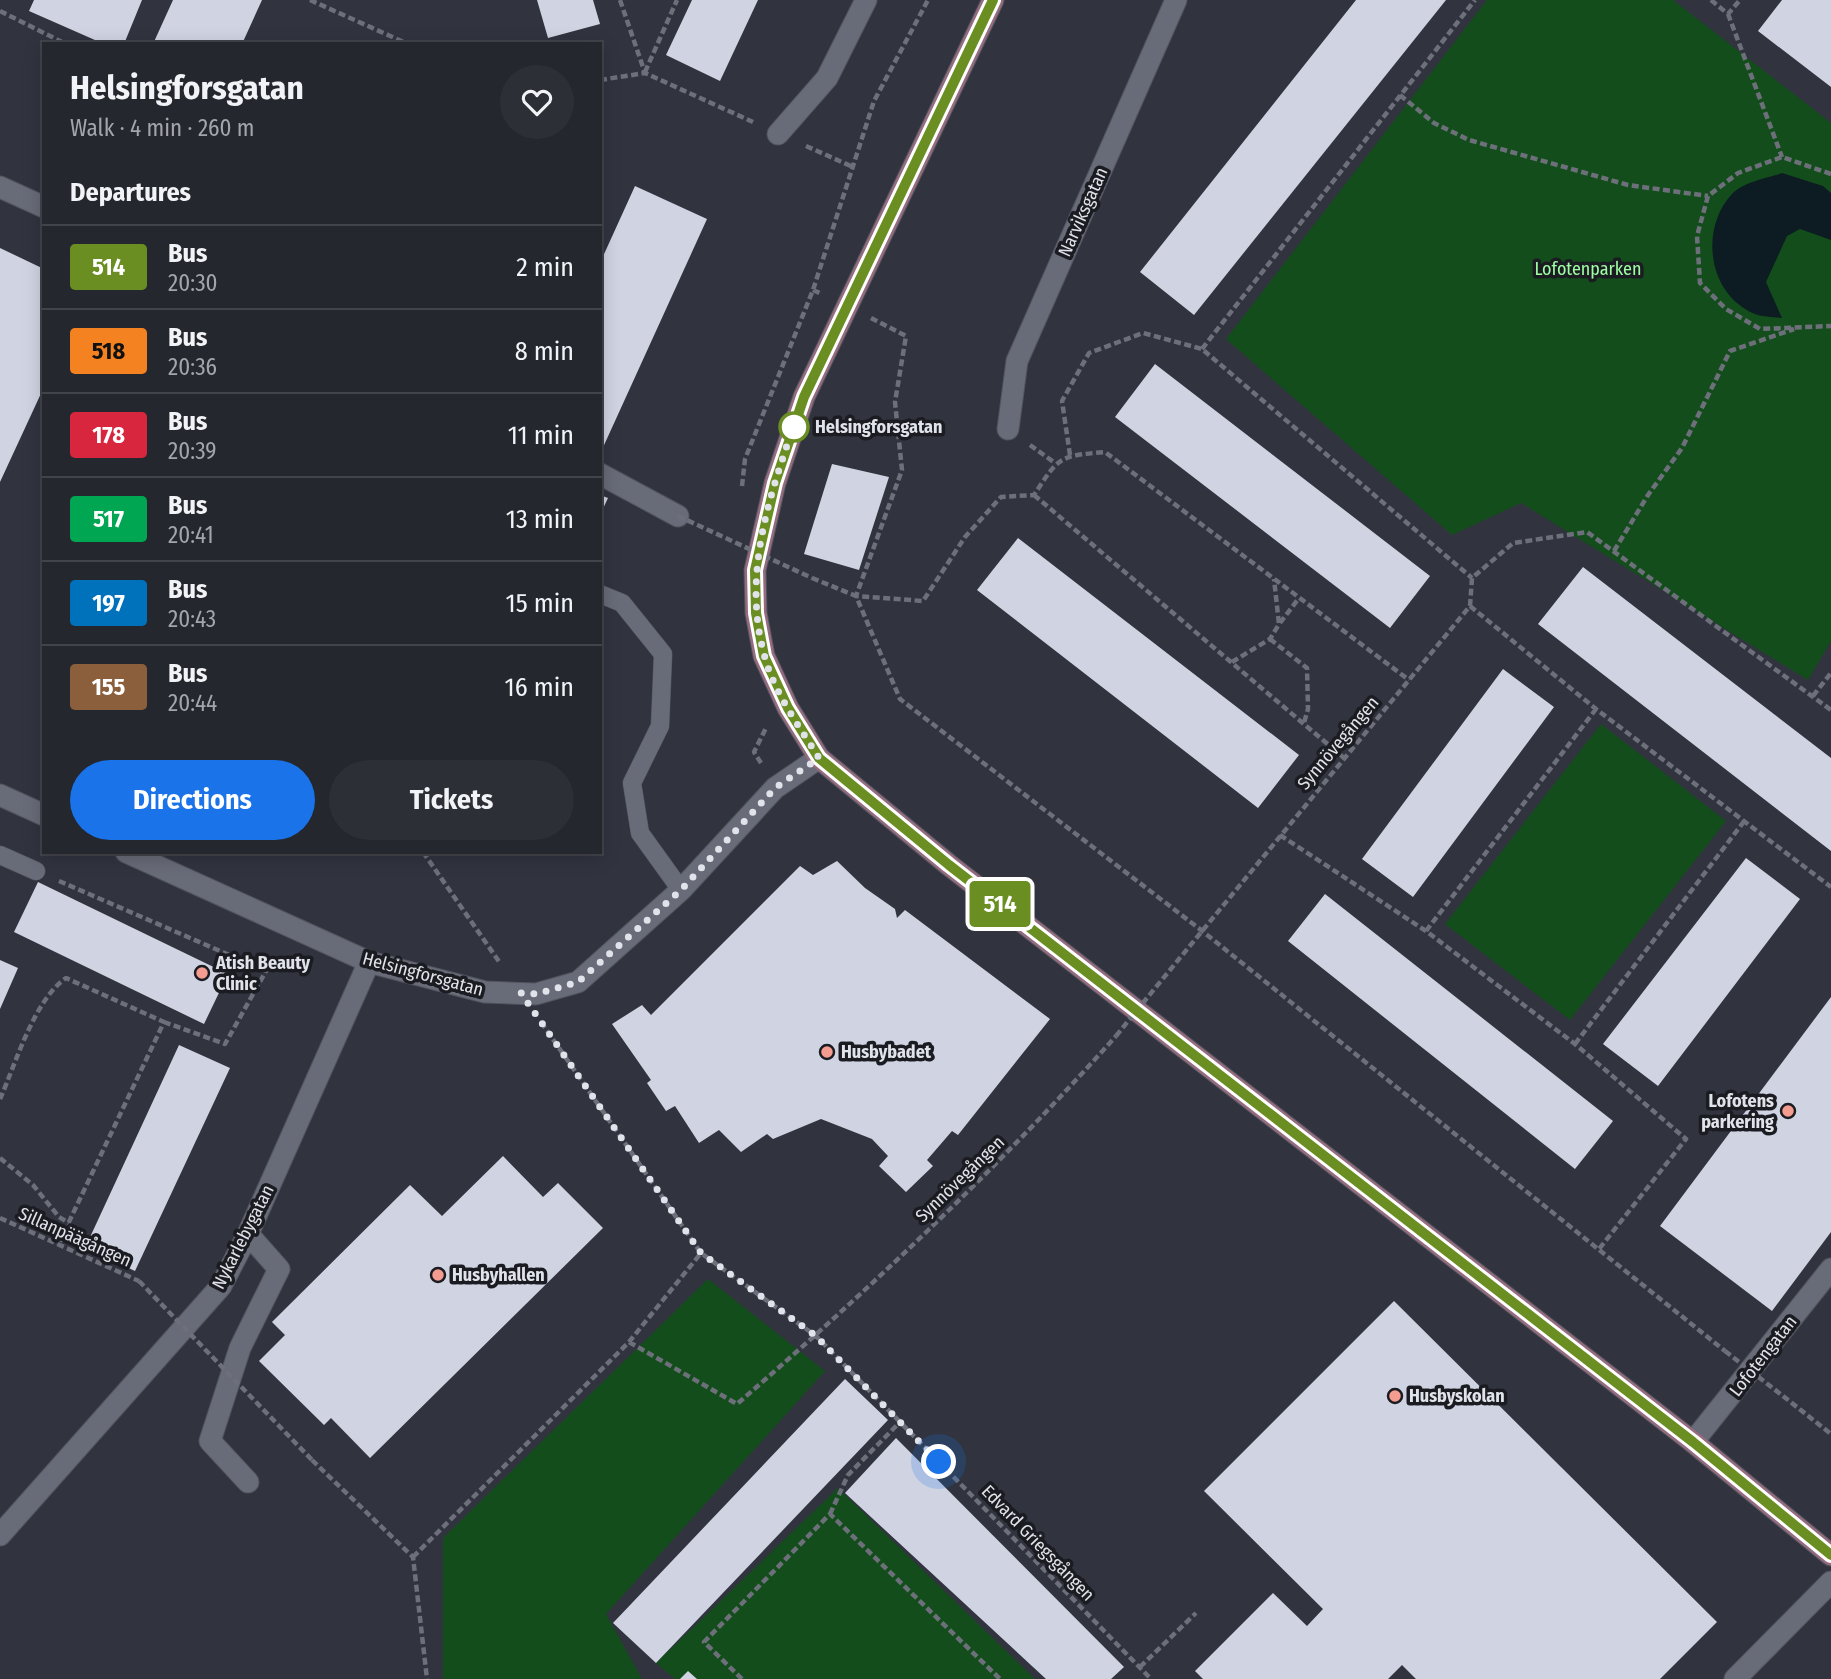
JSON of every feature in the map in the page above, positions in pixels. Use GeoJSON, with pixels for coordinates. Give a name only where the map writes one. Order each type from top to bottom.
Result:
{"type":"FeatureCollection","features":[{"type":"Feature","properties":{"kind":"street"},"geometry":{"type":"LineString","coordinates":[[778,134],[827,78],[866,0]]}},
{"type":"Feature","properties":{"kind":"street"},"geometry":{"type":"LineString","coordinates":[[993,0],[804,397],[775,483],[755,570],[756,613],[764,656],[788,708],[819,758],[959,873],[1693,1442],[1831,1555]]}},
{"type":"Feature","properties":{"kind":"street","name":"Narviksgatan"},"geometry":{"type":"LineString","coordinates":[[1008,429],[1017,360],[1176,0]]}},
{"type":"Feature","properties":{"kind":"street"},"geometry":{"type":"LineString","coordinates":[[0,187],[42,206]]}},
{"type":"Feature","properties":{"kind":"street"},"geometry":{"type":"LineString","coordinates":[[602,475],[678,516]]}},
{"type":"Feature","properties":{"kind":"street","name":"Helsingforsgatan"},"geometry":{"type":"LineString","coordinates":[[130,854],[369,962],[485,992],[536,994],[578,982],[681,890],[775,788],[819,758]]}},
{"type":"Feature","properties":{"kind":"street"},"geometry":{"type":"LineString","coordinates":[[0,796],[42,814]]}},
{"type":"Feature","properties":{"kind":"street","name":"Nykarlebygatan"},"geometry":{"type":"LineString","coordinates":[[0,1535],[221,1286],[248,1234],[369,962]]}},
{"type":"Feature","properties":{"kind":"street"},"geometry":{"type":"LineString","coordinates":[[248,1234],[279,1269],[240,1348],[209,1441],[248,1482]]}},
{"type":"Feature","properties":{"kind":"street","name":"Lofotengatan"},"geometry":{"type":"LineString","coordinates":[[1693,1442],[1831,1269]]}},
{"type":"Feature","properties":{"kind":"street"},"geometry":{"type":"LineString","coordinates":[[1735,1679],[1831,1582]]}},
{"type":"Feature","properties":{"kind":"lane"},"geometry":{"type":"LineString","coordinates":[[602,595],[622,603],[663,654],[660,726],[632,783],[640,834],[681,890]]}},
{"type":"Feature","properties":{"kind":"lane"},"geometry":{"type":"LineString","coordinates":[[0,855],[36,871]]}},
{"type":"Feature","properties":{"kind":"path"},"geometry":{"type":"LineString","coordinates":[[310,0],[404,42]]}},
{"type":"Feature","properties":{"kind":"path"},"geometry":{"type":"LineString","coordinates":[[620,0],[645,73]]}},
{"type":"Feature","properties":{"kind":"path"},"geometry":{"type":"LineString","coordinates":[[645,73],[677,0]]}},
{"type":"Feature","properties":{"kind":"path"},"geometry":{"type":"LineString","coordinates":[[1202,349],[1475,0]]}},
{"type":"Feature","properties":{"kind":"path"},"geometry":{"type":"LineString","coordinates":[[1711,0],[1728,14],[1782,157]]}},
{"type":"Feature","properties":{"kind":"path"},"geometry":{"type":"LineString","coordinates":[[1728,14],[1740,0]]}},
{"type":"Feature","properties":{"kind":"path"},"geometry":{"type":"LineString","coordinates":[[0,11],[62,42]]}},
{"type":"Feature","properties":{"kind":"path"},"geometry":{"type":"LineString","coordinates":[[602,80],[645,73],[853,167]]}},
{"type":"Feature","properties":{"kind":"path"},"geometry":{"type":"LineString","coordinates":[[1400,95],[1434,123],[1469,140],[1628,185],[1709,196]]}},
{"type":"Feature","properties":{"kind":"path"},"geometry":{"type":"LineString","coordinates":[[1831,174],[1782,157],[1738,173],[1709,196],[1697,236],[1700,283],[1726,309],[1760,329],[1831,326]]}},
{"type":"Feature","properties":{"kind":"path"},"geometry":{"type":"LineString","coordinates":[[1614,551],[1648,495],[1682,448],[1730,351],[1801,326]]}},
{"type":"Feature","properties":{"kind":"path"},"geometry":{"type":"LineString","coordinates":[[1070,455],[1062,401],[1089,354],[1143,333],[1202,349],[1472,578]]}},
{"type":"Feature","properties":{"kind":"path"},"geometry":{"type":"LineString","coordinates":[[906,336],[895,402],[902,470],[856,596],[900,699],[1201,930],[1831,1434]]}},
{"type":"Feature","properties":{"kind":"path"},"geometry":{"type":"LineString","coordinates":[[1034,495],[1055,463],[1070,455],[1105,452],[1409,680]]}},
{"type":"Feature","properties":{"kind":"path"},"geometry":{"type":"LineString","coordinates":[[678,516],[812,579],[856,596],[923,601],[965,537],[1001,497],[1034,495],[1344,758]]}},
{"type":"Feature","properties":{"kind":"path"},"geometry":{"type":"LineString","coordinates":[[1831,710],[1587,532],[1513,542],[1472,578],[1470,606],[1596,709],[1831,887]]}},
{"type":"Feature","properties":{"kind":"path"},"geometry":{"type":"LineString","coordinates":[[1273,579],[1279,624]]}},
{"type":"Feature","properties":{"kind":"path"},"geometry":{"type":"LineString","coordinates":[[1232,662],[1270,639],[1299,598]]}},
{"type":"Feature","properties":{"kind":"path","name":"Synnövegången"},"geometry":{"type":"LineString","coordinates":[[629,1342],[737,1404],[816,1336],[1041,1120],[1116,1036],[1470,606]]}},
{"type":"Feature","properties":{"kind":"path"},"geometry":{"type":"LineString","coordinates":[[1270,639],[1307,668],[1308,709],[1304,723]]}},
{"type":"Feature","properties":{"kind":"path"},"geometry":{"type":"LineString","coordinates":[[1813,696],[1831,673]]}},
{"type":"Feature","properties":{"kind":"path"},"geometry":{"type":"LineString","coordinates":[[1426,931],[1596,709]]}},
{"type":"Feature","properties":{"kind":"path"},"geometry":{"type":"LineString","coordinates":[[1576,1044],[1745,820]]}},
{"type":"Feature","properties":{"kind":"path"},"geometry":{"type":"LineString","coordinates":[[1280,835],[1426,931],[1576,1044],[1686,1139],[1599,1249]]}},
{"type":"Feature","properties":{"kind":"path","name":"Edvard Griegsgången"},"geometry":{"type":"LineString","coordinates":[[424,854],[701,1253],[816,1336],[1151,1679]]}},
{"type":"Feature","properties":{"kind":"path"},"geometry":{"type":"LineString","coordinates":[[0,1099],[37,1014],[53,987],[66,978],[164,1022],[225,1044],[266,971],[36,871]]}},
{"type":"Feature","properties":{"kind":"path"},"geometry":{"type":"LineString","coordinates":[[58,1245],[164,1022]]}},
{"type":"Feature","properties":{"kind":"path"},"geometry":{"type":"LineString","coordinates":[[0,1158],[33,1185],[59,1217],[69,1223]]}},
{"type":"Feature","properties":{"kind":"path","name":"Sillanpäägången"},"geometry":{"type":"LineString","coordinates":[[0,1218],[139,1281],[313,1460],[413,1557]]}},
{"type":"Feature","properties":{"kind":"path"},"geometry":{"type":"LineString","coordinates":[[427,1679],[413,1557],[629,1342],[701,1253]]}},
{"type":"Feature","properties":{"kind":"path"},"geometry":{"type":"LineString","coordinates":[[742,1679],[704,1642],[830,1514],[848,1475],[900,1422]]}},
{"type":"Feature","properties":{"kind":"path"},"geometry":{"type":"LineString","coordinates":[[830,1514],[1000,1679]]}},
{"type":"Feature","properties":{"kind":"path"},"geometry":{"type":"LineString","coordinates":[[1140,1667],[1196,1613]]}},
{"type":"Feature","properties":{"kind":"green space","name":"Lofotenparken"},"geometry":{"type":"Polygon","coordinates":[[[1487,0],[1673,0],[1831,123],[1831,641],[1808,680],[1521,503],[1452,535],[1226,339],[1487,0]]]}},
{"type":"Feature","properties":{"kind":"green space"},"geometry":{"type":"Polygon","coordinates":[[[1601,724],[1726,821],[1570,1020],[1445,924],[1601,724]]]}},
{"type":"Feature","properties":{"kind":"green space"},"geometry":{"type":"Polygon","coordinates":[[[708,1279],[825,1371],[606,1614],[642,1679],[443,1679],[443,1538],[708,1279]]]}},
{"type":"Feature","properties":{"kind":"green space"},"geometry":{"type":"Polygon","coordinates":[[[838,1488],[1035,1679],[675,1679],[656,1663],[838,1488]]]}},
{"type":"Feature","properties":{"kind":"shaded area"},"geometry":{"type":"Polygon","coordinates":[[[1782,173],[1823,186],[1831,193],[1831,240],[1800,229],[1787,236],[1766,282],[1782,318],[1755,314],[1739,305],[1727,292],[1718,277],[1712,242],[1722,208],[1732,194],[1749,183],[1782,173]]]}},
{"type":"Feature","properties":{"kind":"building"},"geometry":{"type":"Polygon","coordinates":[[[34,0],[142,0],[125,42],[99,42],[29,11],[34,0]]]}},
{"type":"Feature","properties":{"kind":"building"},"geometry":{"type":"Polygon","coordinates":[[[173,0],[262,0],[243,42],[154,42],[173,0]]]}},
{"type":"Feature","properties":{"kind":"building"},"geometry":{"type":"Polygon","coordinates":[[[537,0],[593,0],[600,24],[548,38],[537,0]]]}},
{"type":"Feature","properties":{"kind":"building"},"geometry":{"type":"Polygon","coordinates":[[[692,0],[758,0],[720,81],[666,55],[692,0]]]}},
{"type":"Feature","properties":{"kind":"building"},"geometry":{"type":"Polygon","coordinates":[[[1356,0],[1446,0],[1194,315],[1140,272],[1356,0]]]}},
{"type":"Feature","properties":{"kind":"building"},"geometry":{"type":"Polygon","coordinates":[[[1782,0],[1831,0],[1831,87],[1758,31],[1782,0]]]}},
{"type":"Feature","properties":{"kind":"building"},"geometry":{"type":"Polygon","coordinates":[[[635,186],[707,219],[602,450],[602,259],[635,186]]]}},
{"type":"Feature","properties":{"kind":"building"},"geometry":{"type":"Polygon","coordinates":[[[0,248],[42,268],[42,391],[0,482],[0,248]]]}},
{"type":"Feature","properties":{"kind":"building"},"geometry":{"type":"Polygon","coordinates":[[[1155,364],[1430,576],[1390,628],[1115,417],[1155,364]]]}},
{"type":"Feature","properties":{"kind":"building"},"geometry":{"type":"Polygon","coordinates":[[[832,464],[889,477],[859,570],[804,554],[832,464]]]}},
{"type":"Feature","properties":{"kind":"building"},"geometry":{"type":"Polygon","coordinates":[[[602,496],[608,498],[602,511],[602,496]]]}},
{"type":"Feature","properties":{"kind":"building"},"geometry":{"type":"Polygon","coordinates":[[[1018,538],[1299,755],[1258,808],[977,590],[1018,538]]]}},
{"type":"Feature","properties":{"kind":"building"},"geometry":{"type":"Polygon","coordinates":[[[1583,567],[1831,758],[1831,851],[1538,624],[1583,567]]]}},
{"type":"Feature","properties":{"kind":"building"},"geometry":{"type":"Polygon","coordinates":[[[1503,669],[1554,707],[1413,897],[1362,859],[1503,669]]]}},
{"type":"Feature","properties":{"kind":"building"},"geometry":{"type":"Polygon","coordinates":[[[1746,858],[1800,899],[1658,1086],[1603,1044],[1746,858]]]}},
{"type":"Feature","properties":{"kind":"building","name":"Husbybadet"},"geometry":{"type":"Polygon","coordinates":[[[837,861],[865,888],[895,909],[897,918],[905,910],[1050,1019],[958,1135],[952,1131],[927,1160],[933,1166],[906,1192],[879,1166],[888,1156],[872,1139],[821,1119],[773,1139],[767,1134],[741,1152],[719,1130],[699,1143],[675,1106],[666,1111],[647,1083],[651,1080],[612,1024],[642,1005],[651,1015],[800,866],[813,875],[837,861]]]}},
{"type":"Feature","properties":{"kind":"building"},"geometry":{"type":"Polygon","coordinates":[[[38,882],[228,974],[204,1024],[14,932],[38,882]]]}},
{"type":"Feature","properties":{"kind":"building"},"geometry":{"type":"Polygon","coordinates":[[[1325,894],[1613,1121],[1575,1169],[1288,941],[1325,894]]]}},
{"type":"Feature","properties":{"kind":"building"},"geometry":{"type":"Polygon","coordinates":[[[0,960],[18,968],[0,1009],[0,960]]]}},
{"type":"Feature","properties":{"kind":"building","name":"Lofotens parkering"},"geometry":{"type":"Polygon","coordinates":[[[1831,997],[1831,1232],[1772,1311],[1660,1226],[1831,997]]]}},
{"type":"Feature","properties":{"kind":"building"},"geometry":{"type":"Polygon","coordinates":[[[179,1045],[230,1068],[135,1271],[85,1248],[179,1045]]]}},
{"type":"Feature","properties":{"kind":"building","name":"Husbyhallen"},"geometry":{"type":"Polygon","coordinates":[[[503,1156],[543,1197],[558,1183],[603,1228],[370,1458],[331,1418],[324,1425],[259,1361],[285,1335],[272,1322],[410,1185],[442,1216],[503,1156]]]}},
{"type":"Feature","properties":{"kind":"building","name":"Husbyskolan"},"geometry":{"type":"Polygon","coordinates":[[[1394,1301],[1717,1622],[1660,1679],[1416,1679],[1402,1665],[1388,1679],[1203,1679],[1195,1671],[1273,1593],[1307,1626],[1323,1609],[1204,1491],[1394,1301]]]}},
{"type":"Feature","properties":{"kind":"building"},"geometry":{"type":"Polygon","coordinates":[[[845,1379],[888,1420],[656,1663],[613,1623],[845,1379]]]}},
{"type":"Feature","properties":{"kind":"building"},"geometry":{"type":"Polygon","coordinates":[[[896,1438],[1124,1667],[1111,1679],[1046,1679],[845,1493],[896,1438]]]}},
{"type":"Feature","properties":{"kind":"building"},"geometry":{"type":"Polygon","coordinates":[[[688,1671],[697,1679],[680,1679],[688,1671]]]}},
{"type":"Feature","properties":{"kind":"bus line","name":"514"},"geometry":{"type":"LineString","coordinates":[[993,0],[804,397],[775,483],[755,570],[756,613],[764,656],[788,708],[819,758],[949,865],[1693,1442],[1831,1555]]}},
{"type":"Feature","properties":{"kind":"place","name":"Helsingforsgatan"},"geometry":{"type":"Point","coordinates":[794,427]}},
{"type":"Feature","properties":{"kind":"place","name":"Atish Beauty Clinic"},"geometry":{"type":"Point","coordinates":[202,973]}},
{"type":"Feature","properties":{"kind":"place","name":"Husbybadet"},"geometry":{"type":"Point","coordinates":[827,1052]}},
{"type":"Feature","properties":{"kind":"place","name":"Lofotens parkering"},"geometry":{"type":"Point","coordinates":[1788,1111]}},
{"type":"Feature","properties":{"kind":"place","name":"Husbyhallen"},"geometry":{"type":"Point","coordinates":[438,1275]}},
{"type":"Feature","properties":{"kind":"place","name":"Husbyskolan"},"geometry":{"type":"Point","coordinates":[1395,1396]}},
{"type":"Feature","properties":{"kind":"route"},"geometry":{"type":"LineString","coordinates":[[794,427],[796,419],[775,483],[755,570],[756,613],[764,656],[788,708],[819,758],[775,788],[681,890],[578,982],[536,994],[521,993],[701,1253],[816,1336],[939,1462]]}}]}
